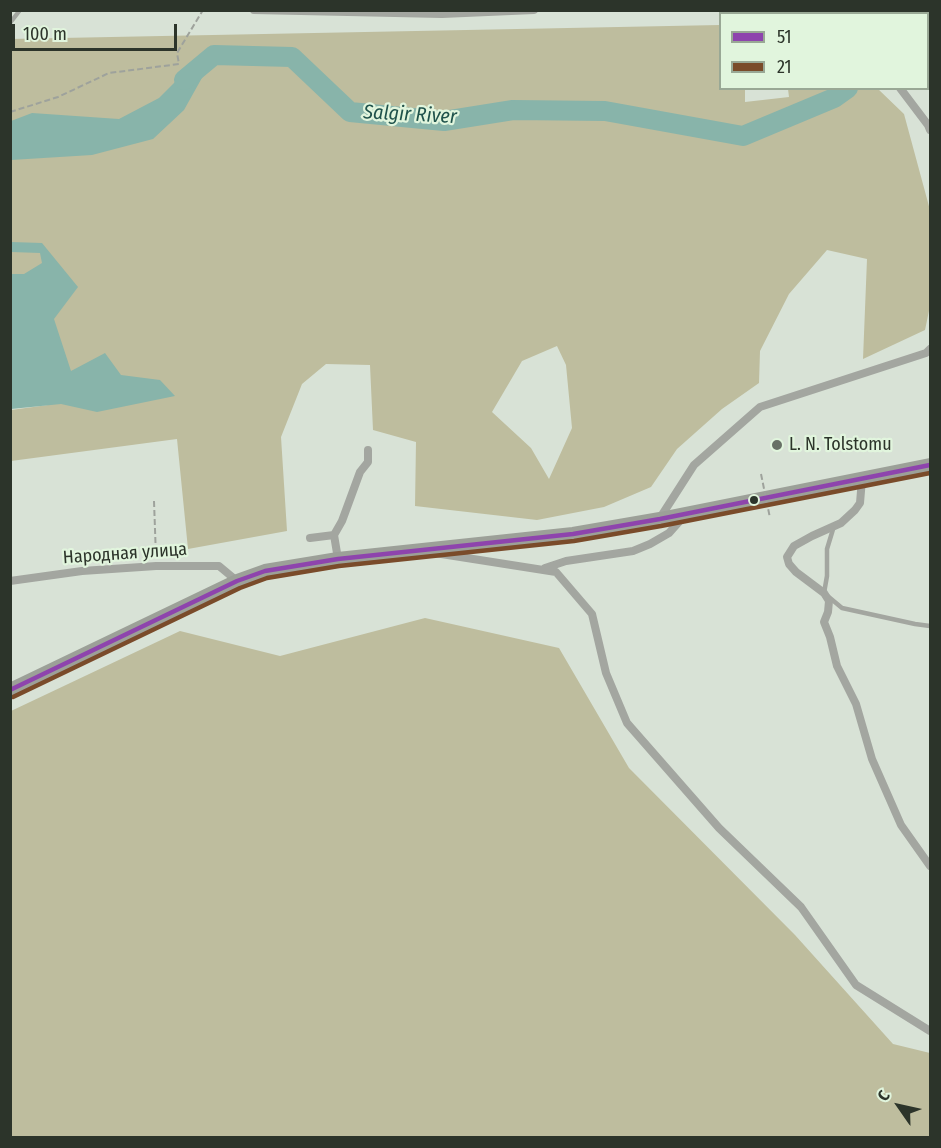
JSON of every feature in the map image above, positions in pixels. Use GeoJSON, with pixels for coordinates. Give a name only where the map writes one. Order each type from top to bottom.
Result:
{"type":"FeatureCollection","features":[{"type":"Feature","properties":{"kind":"main road"},"geometry":{"type":"LineString","coordinates":[[10,690],[237,581],[265,571],[338,559],[573,534],[686,514],[930,465]]}},
{"type":"Feature","properties":{"kind":"street"},"geometry":{"type":"LineString","coordinates":[[254,10],[442,12],[534,10]]}},
{"type":"Feature","properties":{"kind":"street"},"geometry":{"type":"LineString","coordinates":[[902,90],[930,127]]}},
{"type":"Feature","properties":{"kind":"street"},"geometry":{"type":"LineString","coordinates":[[660,519],[694,465],[760,407],[926,353],[930,349]]}},
{"type":"Feature","properties":{"kind":"street"},"geometry":{"type":"LineString","coordinates":[[338,559],[334,535],[342,521],[360,472],[368,462],[368,450]]}},
{"type":"Feature","properties":{"kind":"street"},"geometry":{"type":"LineString","coordinates":[[862,478],[860,503],[855,510],[841,523],[794,546],[787,557],[789,564],[796,572],[824,593],[830,601],[824,622],[837,666],[856,704],[872,759],[901,825],[930,866]]}},
{"type":"Feature","properties":{"kind":"street"},"geometry":{"type":"LineString","coordinates":[[541,570],[566,561],[633,551],[669,533],[686,514]]}},
{"type":"Feature","properties":{"kind":"street"},"geometry":{"type":"LineString","coordinates":[[310,538],[334,535]]}},
{"type":"Feature","properties":{"kind":"street"},"geometry":{"type":"LineString","coordinates":[[417,550],[556,572],[592,614],[606,673],[627,723],[719,828],[801,908],[856,985],[930,1031]]}},
{"type":"Feature","properties":{"kind":"street","name":"Народная улица"},"geometry":{"type":"LineString","coordinates":[[10,581],[82,571],[156,566],[219,566],[237,581]]}},
{"type":"Feature","properties":{"kind":"lane"},"geometry":{"type":"LineString","coordinates":[[10,23],[21,10]]}},
{"type":"Feature","properties":{"kind":"lane"},"geometry":{"type":"LineString","coordinates":[[834,526],[827,549],[827,576],[824,593],[842,608],[930,626]]}},
{"type":"Feature","properties":{"kind":"path"},"geometry":{"type":"LineString","coordinates":[[10,112],[58,97],[110,73],[179,64],[177,53],[203,10]]}},
{"type":"Feature","properties":{"kind":"path"},"geometry":{"type":"LineString","coordinates":[[761,474],[770,518]]}},
{"type":"Feature","properties":{"kind":"path"},"geometry":{"type":"LineString","coordinates":[[154,501],[156,566]]}},
{"type":"Feature","properties":{"kind":"green space"},"geometry":{"type":"Polygon","coordinates":[[[719,25],[719,90],[745,90],[745,102],[789,97],[788,90],[879,90],[904,114],[930,210],[930,306],[925,330],[863,359],[867,259],[827,250],[789,294],[760,351],[759,383],[722,409],[677,449],[651,487],[604,507],[537,520],[415,506],[416,442],[373,430],[370,365],[326,364],[302,384],[281,437],[287,531],[188,549],[177,439],[11,461],[11,410],[48,405],[11,328],[10,39],[719,25]],[[557,346],[522,361],[492,412],[531,448],[549,479],[572,428],[566,365],[557,346]]]}},
{"type":"Feature","properties":{"kind":"green space"},"geometry":{"type":"Polygon","coordinates":[[[425,618],[559,648],[629,768],[795,935],[893,1044],[930,1053],[930,1137],[11,1137],[11,711],[180,631],[280,656],[425,618]]]}},
{"type":"Feature","properties":{"kind":"water"},"geometry":{"type":"Polygon","coordinates":[[[196,61],[208,67],[184,110],[153,139],[92,155],[11,160],[11,121],[32,113],[119,119],[159,98],[196,61]]]}},
{"type":"Feature","properties":{"kind":"water"},"geometry":{"type":"Polygon","coordinates":[[[11,242],[42,243],[78,287],[54,319],[71,371],[105,353],[121,375],[160,380],[175,396],[97,412],[61,404],[11,409],[11,274],[24,274],[42,263],[40,253],[11,252],[11,242]]]}},
{"type":"Feature","properties":{"kind":"waterway","name":"Salgir River"},"geometry":{"type":"LineString","coordinates":[[184,80],[214,55],[292,57],[350,112],[444,121],[513,110],[605,111],[743,136],[834,98],[845,90]]}},
{"type":"Feature","properties":{"kind":"transit line","name":"51"},"geometry":{"type":"LineString","coordinates":[[10,690],[237,581],[265,571],[338,559],[573,534],[930,465]]}},
{"type":"Feature","properties":{"kind":"transit line","name":"21"},"geometry":{"type":"LineString","coordinates":[[13,697],[240,588],[267,578],[339,566],[574,541],[930,473]]}},
{"type":"Feature","properties":{"kind":"place","name":"L. N. Tolstomu"},"geometry":{"type":"Point","coordinates":[777,445]}}]}
